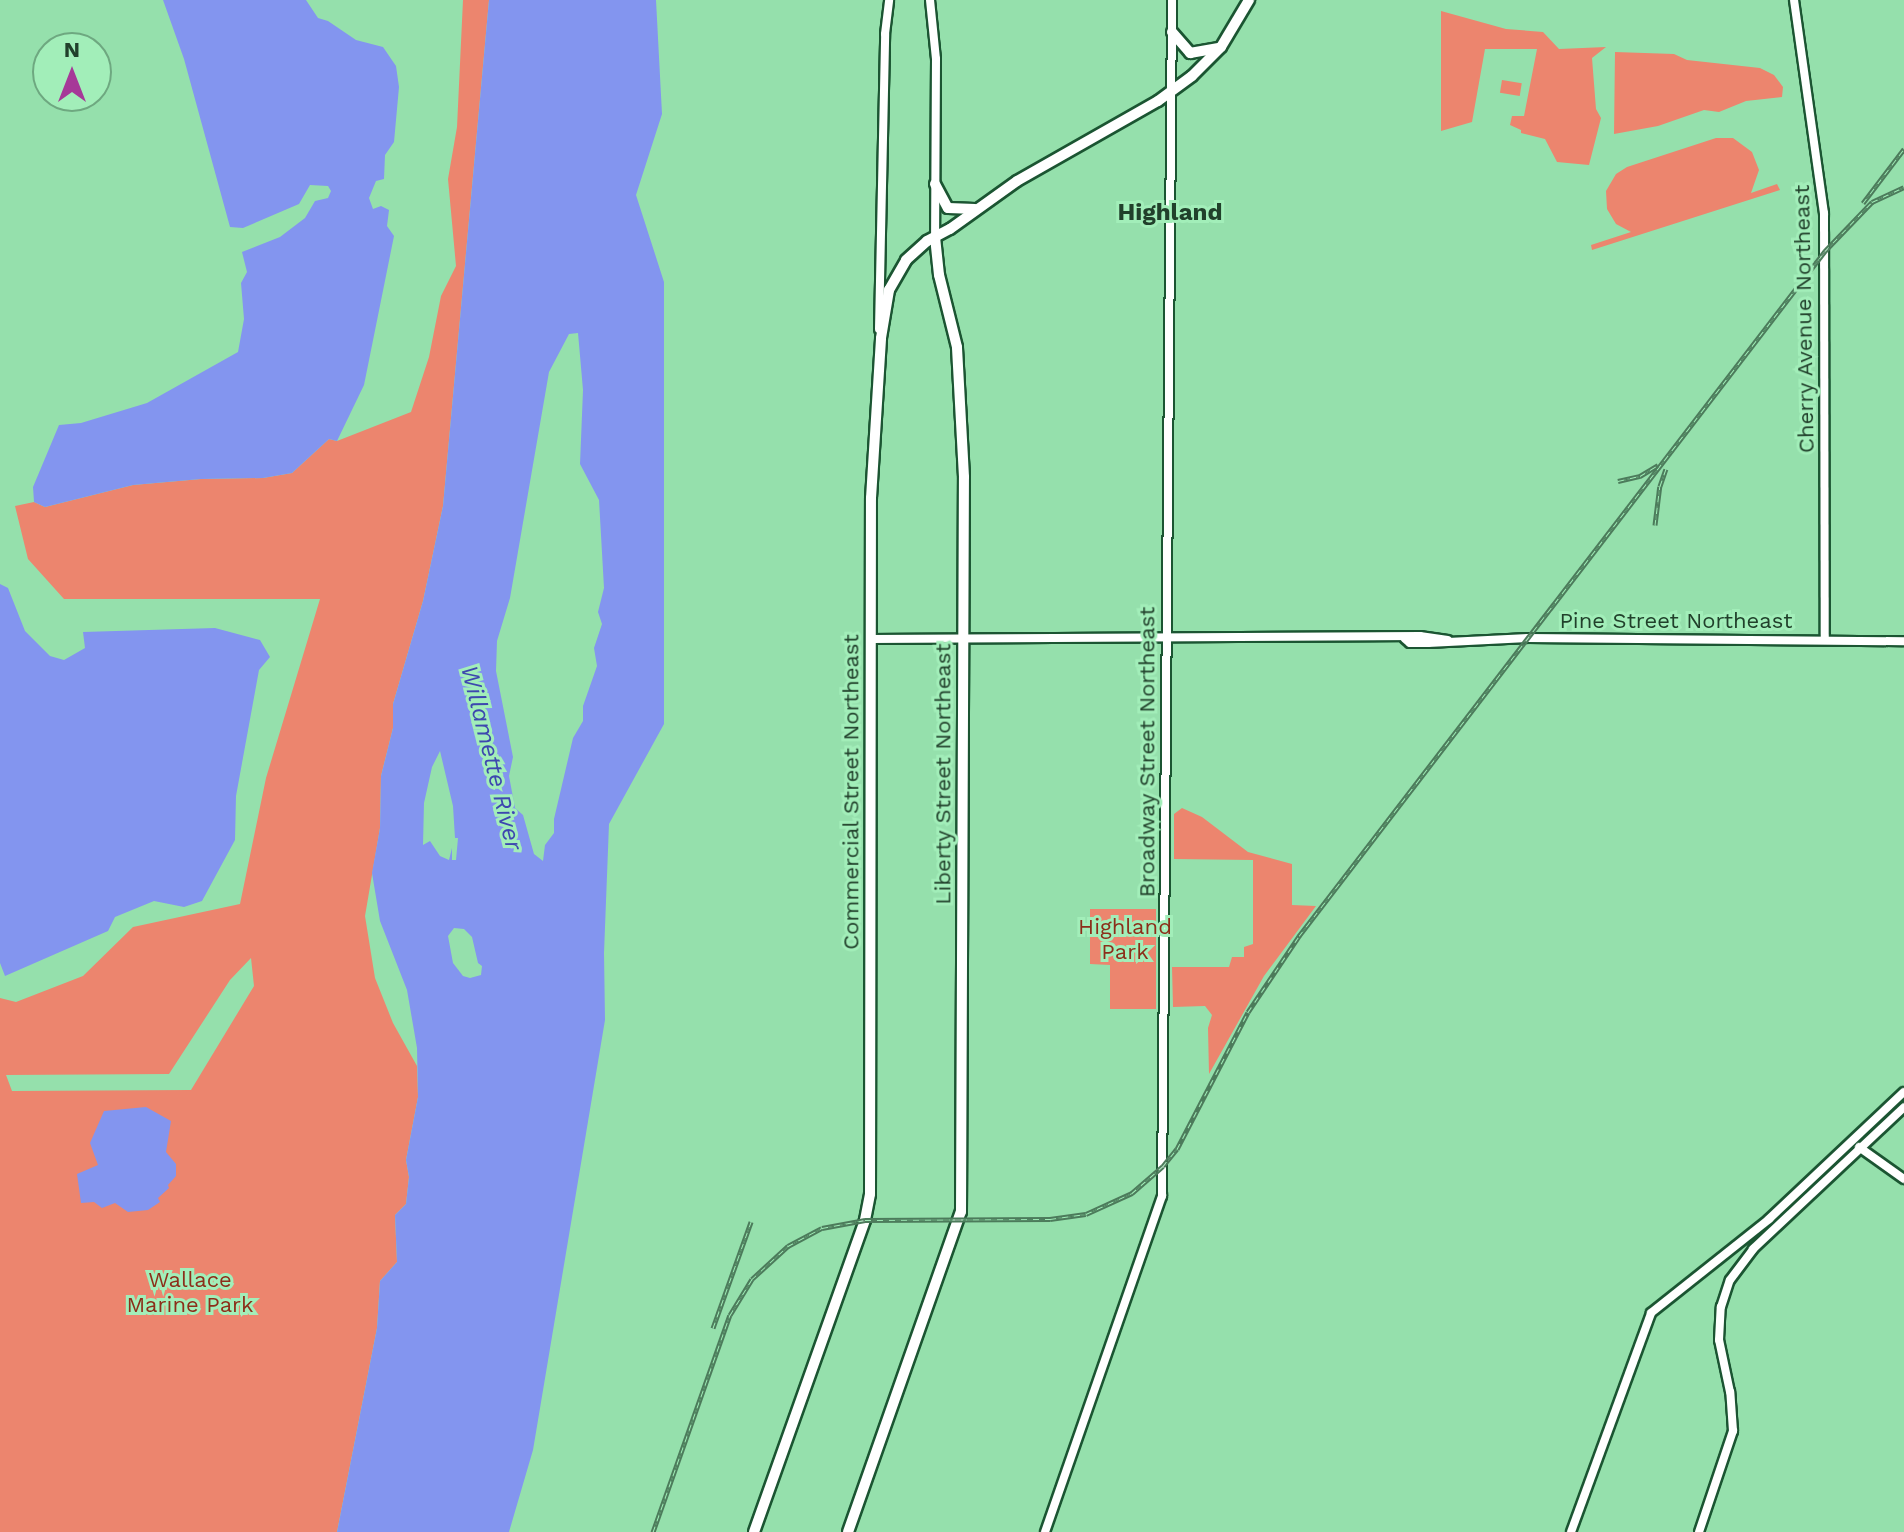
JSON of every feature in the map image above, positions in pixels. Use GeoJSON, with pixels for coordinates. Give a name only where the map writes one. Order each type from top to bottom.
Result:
{"type":"FeatureCollection","features":[{"type":"Feature","properties":{"kind":"highway"},"geometry":{"type":"LineString","coordinates":[[881,338],[892,281],[914,251],[1064,152],[1172,92],[1221,47],[1249,0]]}},
{"type":"Feature","properties":{"kind":"highway"},"geometry":{"type":"LineString","coordinates":[[1172,32],[1190,53],[1221,47]]}},
{"type":"Feature","properties":{"kind":"highway"},"geometry":{"type":"LineString","coordinates":[[935,184],[948,208],[977,209]]}},
{"type":"Feature","properties":{"kind":"highway","name":"Liberty Street Northeast"},"geometry":{"type":"LineString","coordinates":[[848,1532],[961,1212],[965,487],[959,372],[935,237]]}},
{"type":"Feature","properties":{"kind":"highway","name":"Commercial Street Northeast"},"geometry":{"type":"LineString","coordinates":[[754,1532],[865,1220],[870,1194],[871,498],[881,338]]}},
{"type":"Feature","properties":{"kind":"main road","name":"Commercial Street Northeast"},"geometry":{"type":"LineString","coordinates":[[881,338],[885,34],[889,0]]}},
{"type":"Feature","properties":{"kind":"main road","name":"Liberty Street Northeast"},"geometry":{"type":"LineString","coordinates":[[930,0],[936,59],[935,237]]}},
{"type":"Feature","properties":{"kind":"main road","name":"Broadway Street Northeast"},"geometry":{"type":"LineString","coordinates":[[1045,1532],[1162,1196],[1172,0]]}},
{"type":"Feature","properties":{"kind":"main road","name":"Cherry Avenue Northeast"},"geometry":{"type":"LineString","coordinates":[[1794,0],[1824,213],[1825,640]]}},
{"type":"Feature","properties":{"kind":"main road","name":"Pine Street Northeast"},"geometry":{"type":"LineString","coordinates":[[870,639],[1166,637],[1405,639],[1420,643],[1448,640],[1904,641]]}},
{"type":"Feature","properties":{"kind":"main road"},"geometry":{"type":"LineString","coordinates":[[1571,1532],[1645,1324],[1655,1309],[1777,1211],[1904,1092]]}},
{"type":"Feature","properties":{"kind":"main road"},"geometry":{"type":"LineString","coordinates":[[1699,1532],[1733,1431],[1730,1392],[1719,1340],[1721,1307],[1730,1280],[1753,1249],[1904,1107]]}},
{"type":"Feature","properties":{"kind":"main road"},"geometry":{"type":"LineString","coordinates":[[1853,1142],[1904,1179]]}},
{"type":"Feature","properties":{"kind":"main road"},"geometry":{"type":"LineString","coordinates":[[1786,1218],[1786,1211],[1807,1183]]}},
{"type":"Feature","properties":{"kind":"main road"},"geometry":{"type":"LineString","coordinates":[[1753,1249],[1760,1234],[1778,1216],[1777,1211]]}},
{"type":"Feature","properties":{"kind":"green space","name":"Wallace Marine Park"},"geometry":{"type":"Polygon","coordinates":[[[463,0],[489,0],[443,506],[423,601],[393,704],[393,728],[381,776],[380,828],[365,916],[375,978],[393,1023],[417,1066],[418,1097],[406,1160],[409,1177],[406,1204],[395,1215],[397,1262],[380,1281],[377,1328],[337,1532],[0,1532],[0,998],[16,1002],[83,976],[133,927],[240,904],[266,778],[320,599],[64,599],[28,559],[15,506],[34,502],[45,507],[133,485],[263,478],[292,473],[329,439],[337,441],[411,412],[429,357],[441,296],[456,266],[448,179],[457,127],[463,0]],[[251,958],[230,980],[169,1074],[6,1075],[12,1091],[191,1090],[254,986],[251,958]]]}},
{"type":"Feature","properties":{"kind":"green space"},"geometry":{"type":"Polygon","coordinates":[[[1441,11],[1506,29],[1543,32],[1559,49],[1606,47],[1592,58],[1596,109],[1601,118],[1589,165],[1557,162],[1545,139],[1521,133],[1521,130],[1510,125],[1512,116],[1524,116],[1537,49],[1485,49],[1472,122],[1441,131],[1441,11]]]}},
{"type":"Feature","properties":{"kind":"green space"},"geometry":{"type":"Polygon","coordinates":[[[1615,52],[1674,54],[1687,60],[1760,68],[1774,75],[1783,87],[1782,97],[1746,101],[1719,112],[1704,110],[1658,126],[1614,134],[1615,52]]]}},
{"type":"Feature","properties":{"kind":"green space"},"geometry":{"type":"Polygon","coordinates":[[[1502,80],[1522,83],[1520,96],[1500,93],[1502,80]]]}},
{"type":"Feature","properties":{"kind":"green space"},"geometry":{"type":"Polygon","coordinates":[[[1716,138],[1733,138],[1752,152],[1759,170],[1751,193],[1777,184],[1780,190],[1592,250],[1591,245],[1631,232],[1616,224],[1607,209],[1606,191],[1616,174],[1627,167],[1716,138]]]}},
{"type":"Feature","properties":{"kind":"green space"},"geometry":{"type":"Polygon","coordinates":[[[1182,808],[1202,817],[1248,852],[1292,864],[1292,905],[1316,906],[1264,976],[1209,1074],[1208,1028],[1212,1015],[1205,1006],[1173,1007],[1172,967],[1229,967],[1232,957],[1244,957],[1244,947],[1253,944],[1253,860],[1174,859],[1174,814],[1182,808]]]}},
{"type":"Feature","properties":{"kind":"green space","name":"Highland Park"},"geometry":{"type":"Polygon","coordinates":[[[1090,909],[1156,909],[1156,1009],[1110,1009],[1110,965],[1090,964],[1090,909]]]}},
{"type":"Feature","properties":{"kind":"water"},"geometry":{"type":"Polygon","coordinates":[[[163,0],[306,0],[318,18],[328,21],[356,40],[383,47],[396,66],[399,87],[394,142],[385,155],[384,179],[376,181],[369,198],[373,209],[381,206],[389,210],[387,226],[394,236],[364,385],[337,441],[329,439],[292,473],[263,478],[133,485],[45,507],[34,502],[33,487],[59,425],[81,423],[147,403],[238,352],[244,319],[241,283],[247,272],[242,252],[280,237],[305,218],[315,201],[328,198],[331,191],[328,186],[310,185],[299,204],[243,228],[230,227],[184,59],[163,0]]]}},
{"type":"Feature","properties":{"kind":"water","name":"Willamette River"},"geometry":{"type":"Polygon","coordinates":[[[489,0],[656,0],[662,114],[636,195],[664,282],[664,724],[609,824],[605,1020],[533,1450],[509,1532],[337,1532],[377,1328],[380,1281],[397,1262],[395,1215],[406,1204],[409,1177],[406,1160],[418,1097],[417,1048],[407,990],[380,921],[372,873],[380,828],[381,776],[393,728],[393,704],[423,601],[443,506],[489,0]],[[578,333],[569,334],[549,372],[510,598],[497,641],[496,671],[513,757],[509,776],[515,808],[523,815],[534,854],[543,861],[545,845],[554,833],[554,819],[573,738],[583,721],[583,706],[597,666],[594,648],[602,624],[598,612],[604,588],[599,500],[580,464],[583,390],[578,333]],[[440,751],[432,767],[424,803],[423,845],[430,841],[440,856],[449,860],[452,848],[452,860],[456,860],[458,838],[455,838],[453,806],[440,751]],[[454,928],[448,936],[453,963],[463,976],[481,975],[482,966],[478,963],[472,937],[464,929],[454,928]]]}},
{"type":"Feature","properties":{"kind":"water"},"geometry":{"type":"Polygon","coordinates":[[[0,584],[8,588],[25,631],[50,656],[64,660],[85,648],[83,632],[215,628],[260,640],[270,657],[259,670],[236,796],[235,840],[202,901],[184,907],[154,901],[115,917],[108,931],[5,976],[0,963],[0,584]]]}},
{"type":"Feature","properties":{"kind":"water"},"geometry":{"type":"Polygon","coordinates":[[[146,1107],[171,1121],[166,1152],[176,1164],[176,1176],[158,1198],[160,1202],[148,1210],[128,1212],[115,1203],[102,1208],[94,1202],[81,1203],[77,1174],[98,1165],[90,1143],[104,1111],[146,1107]]]}},
{"type":"Feature","properties":{"kind":"railway"},"geometry":{"type":"LineString","coordinates":[[1863,203],[1904,149]]}},
{"type":"Feature","properties":{"kind":"railway"},"geometry":{"type":"LineString","coordinates":[[653,1532],[730,1315],[752,1279],[788,1246],[822,1228],[865,1220],[1050,1219],[1086,1214],[1132,1193],[1163,1166],[1177,1149],[1248,1012],[1299,936],[1825,251],[1872,202],[1904,187]]}},
{"type":"Feature","properties":{"kind":"railway"},"geometry":{"type":"LineString","coordinates":[[1618,481],[1640,476],[1658,465]]}},
{"type":"Feature","properties":{"kind":"railway"},"geometry":{"type":"LineString","coordinates":[[1655,525],[1660,486],[1666,469]]}},
{"type":"Feature","properties":{"kind":"railway"},"geometry":{"type":"LineString","coordinates":[[713,1328],[751,1222]]}},
{"type":"Feature","properties":{"kind":"district","name":"Highland"},"geometry":{"type":"Point","coordinates":[1170,213]}}]}
